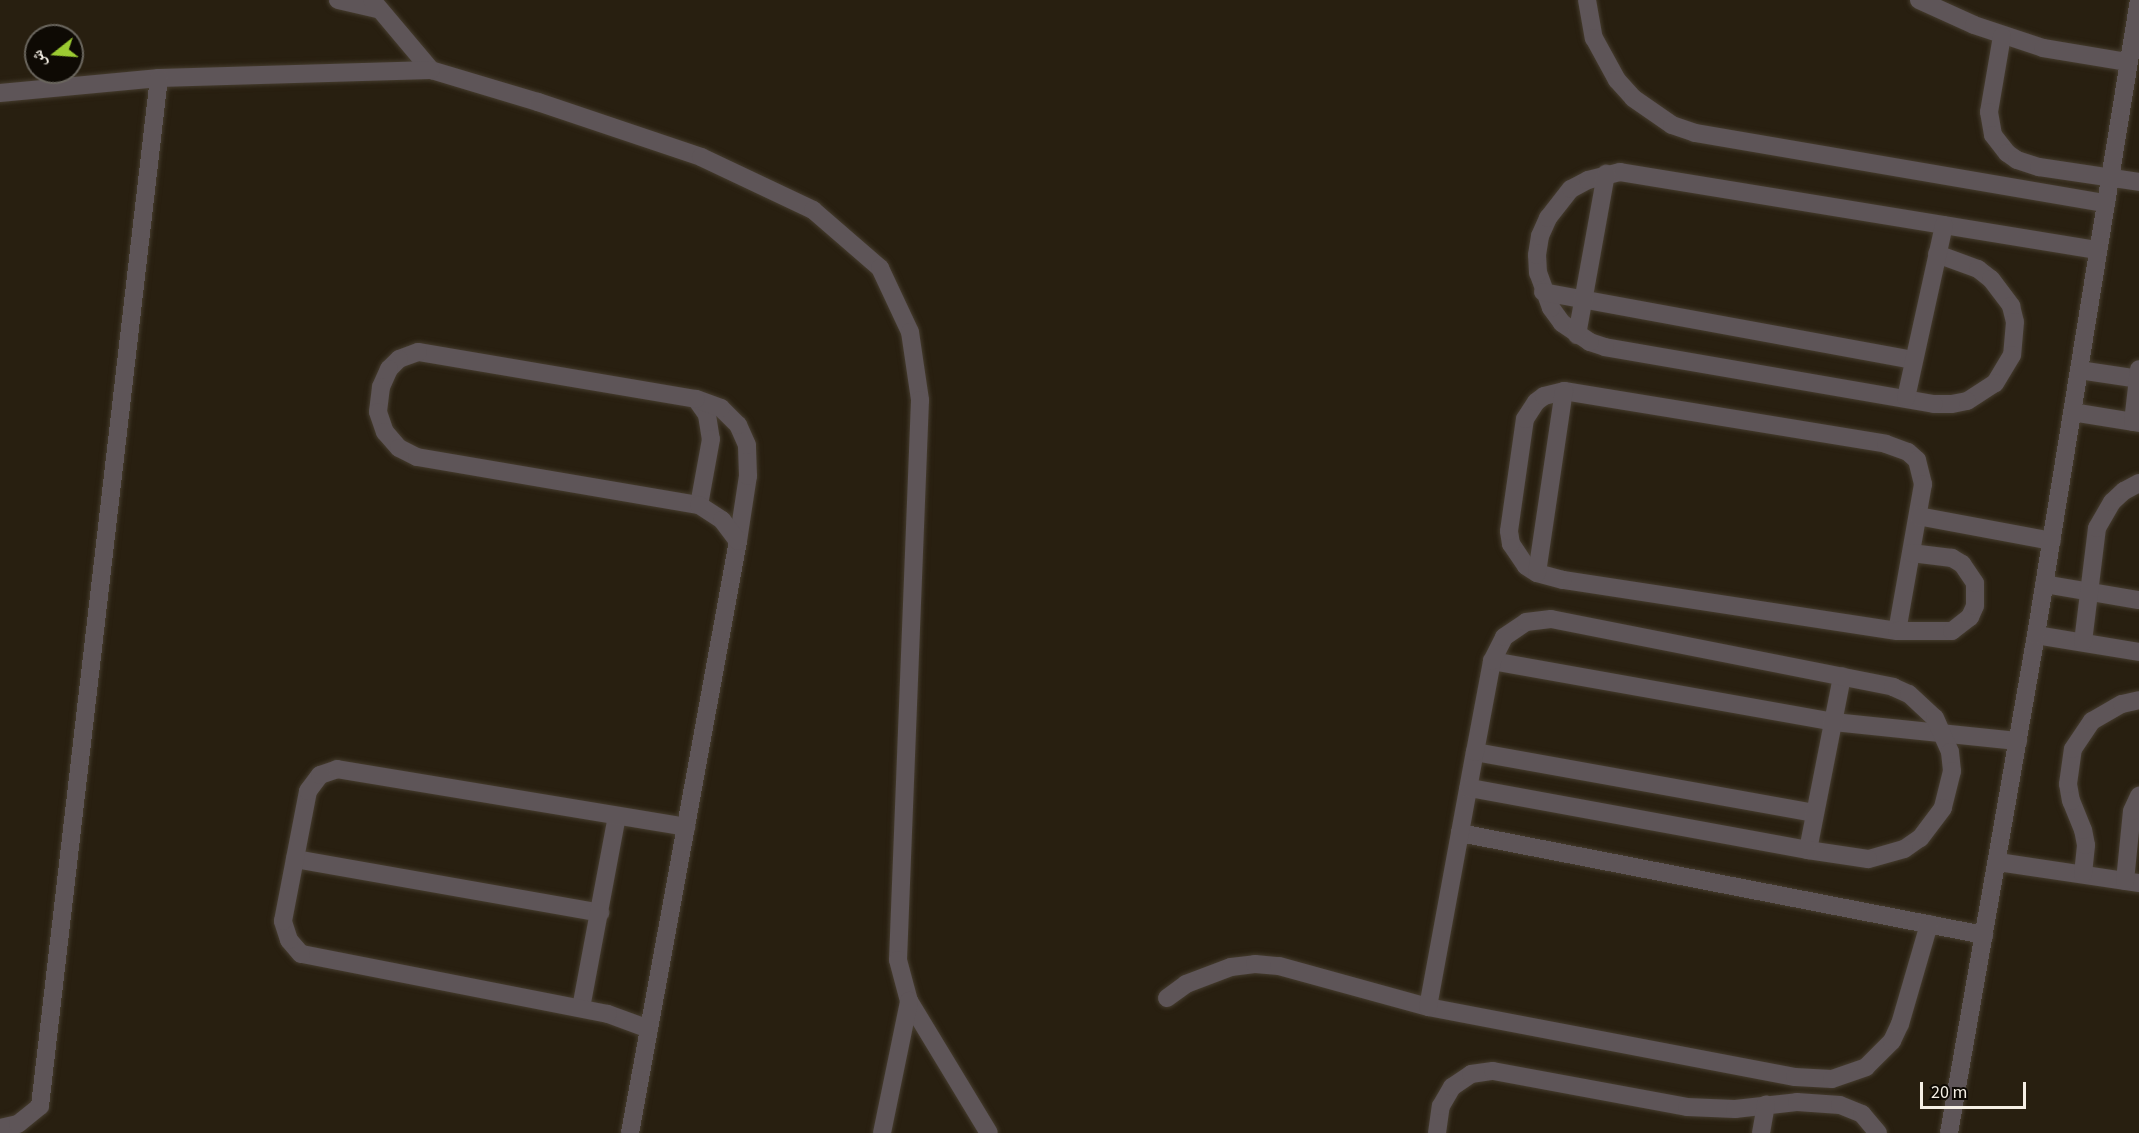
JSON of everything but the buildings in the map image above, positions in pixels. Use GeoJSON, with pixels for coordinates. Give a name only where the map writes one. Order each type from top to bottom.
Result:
{"type":"FeatureCollection","features":[{"type":"Feature","properties":{"kind":"street"},"geometry":{"type":"LineString","coordinates":[[338,0],[374,4],[431,70]]}},
{"type":"Feature","properties":{"kind":"street"},"geometry":{"type":"LineString","coordinates":[[1587,0],[1594,38],[1617,80],[1633,98],[1672,125],[1695,133],[2106,203]]}},
{"type":"Feature","properties":{"kind":"street"},"geometry":{"type":"LineString","coordinates":[[1919,0],[2002,36],[2043,48],[2128,62]]}},
{"type":"Feature","properties":{"kind":"street"},"geometry":{"type":"LineString","coordinates":[[1949,1133],[1998,862],[2052,541],[2139,0]]}},
{"type":"Feature","properties":{"kind":"street"},"geometry":{"type":"LineString","coordinates":[[2002,36],[1989,112],[1994,135],[2007,153],[2027,164],[2139,182]]}},
{"type":"Feature","properties":{"kind":"street"},"geometry":{"type":"LineString","coordinates":[[0,93],[159,78],[431,70],[538,102],[701,157],[813,210],[880,268],[910,332],[920,400],[898,960],[909,1001],[989,1133]]}},
{"type":"Feature","properties":{"kind":"street"},"geometry":{"type":"LineString","coordinates":[[0,1128],[18,1124],[40,1106],[159,78]]}},
{"type":"Feature","properties":{"kind":"street"},"geometry":{"type":"LineString","coordinates":[[1937,254],[1978,269],[2002,291],[2015,322],[2012,355],[1995,383],[1967,401],[1934,404],[1605,347],[1577,334],[1562,323],[1543,292],[1538,273],[1537,255],[1540,236],[1548,218],[1571,189],[1606,174],[1634,172],[2098,250]]}},
{"type":"Feature","properties":{"kind":"street"},"geometry":{"type":"LineString","coordinates":[[1577,334],[1606,174]]}},
{"type":"Feature","properties":{"kind":"street"},"geometry":{"type":"LineString","coordinates":[[1906,398],[1944,225]]}},
{"type":"Feature","properties":{"kind":"street"},"geometry":{"type":"LineString","coordinates":[[1543,292],[1914,360]]}},
{"type":"Feature","properties":{"kind":"street"},"geometry":{"type":"LineString","coordinates":[[630,1133],[738,540],[748,476],[747,445],[738,425],[721,408],[696,399],[418,352],[399,359],[389,369],[381,387],[378,412],[385,432],[399,448],[417,457],[699,505],[722,520],[738,540]]}},
{"type":"Feature","properties":{"kind":"street"},"geometry":{"type":"LineString","coordinates":[[2072,412],[2136,423],[2139,375],[2079,370]]}},
{"type":"Feature","properties":{"kind":"street"},"geometry":{"type":"LineString","coordinates":[[1537,573],[1564,391]]}},
{"type":"Feature","properties":{"kind":"street"},"geometry":{"type":"LineString","coordinates":[[1897,631],[1911,553],[1918,516],[1922,471],[1917,460],[1897,447],[1564,391],[1544,396],[1536,402],[1525,419],[1509,531],[1517,556],[1537,573],[1563,580],[1897,631],[1952,631],[1970,617],[1975,606],[1975,583],[1962,564],[1952,558],[1911,553]]}},
{"type":"Feature","properties":{"kind":"street"},"geometry":{"type":"LineString","coordinates":[[696,399],[707,415],[711,439],[699,505]]}},
{"type":"Feature","properties":{"kind":"street"},"geometry":{"type":"LineString","coordinates":[[2083,642],[2097,528],[2103,514],[2124,491],[2139,483]]}},
{"type":"Feature","properties":{"kind":"street"},"geometry":{"type":"LineString","coordinates":[[1918,516],[2052,541]]}},
{"type":"Feature","properties":{"kind":"street"},"geometry":{"type":"LineString","coordinates":[[2044,584],[2139,600]]}},
{"type":"Feature","properties":{"kind":"street"},"geometry":{"type":"LineString","coordinates":[[1428,1007],[1468,788],[1492,661],[1504,637],[1526,622],[1551,619],[1893,687],[1909,694],[1935,718],[1944,734],[1952,771],[1943,808],[1920,838],[1904,849],[1887,856],[1868,859],[1468,788]]}},
{"type":"Feature","properties":{"kind":"street"},"geometry":{"type":"LineString","coordinates":[[2036,635],[2139,651]]}},
{"type":"Feature","properties":{"kind":"street"},"geometry":{"type":"LineString","coordinates":[[1492,661],[1833,722],[2018,741]]}},
{"type":"Feature","properties":{"kind":"street"},"geometry":{"type":"LineString","coordinates":[[1808,850],[1842,676]]}},
{"type":"Feature","properties":{"kind":"street"},"geometry":{"type":"LineString","coordinates":[[2083,874],[2086,845],[2068,784],[2073,749],[2092,721],[2122,704],[2139,700]]}},
{"type":"Feature","properties":{"kind":"street"},"geometry":{"type":"LineString","coordinates":[[1475,752],[1815,813]]}},
{"type":"Feature","properties":{"kind":"street"},"geometry":{"type":"LineString","coordinates":[[649,1029],[608,1014],[581,1008],[301,954],[289,940],[284,921],[295,859],[308,791],[320,775],[337,769],[686,827]]}},
{"type":"Feature","properties":{"kind":"street"},"geometry":{"type":"LineString","coordinates":[[1998,862],[2132,882],[2132,811],[2139,796]]}},
{"type":"Feature","properties":{"kind":"street"},"geometry":{"type":"LineString","coordinates":[[581,1008],[617,816]]}},
{"type":"Feature","properties":{"kind":"street"},"geometry":{"type":"LineString","coordinates":[[1460,833],[1984,935]]}},
{"type":"Feature","properties":{"kind":"street"},"geometry":{"type":"LineString","coordinates":[[295,859],[600,913]]}},
{"type":"Feature","properties":{"kind":"street"},"geometry":{"type":"LineString","coordinates":[[1167,998],[1186,984],[1208,973],[1255,964],[1303,972],[1381,996],[1428,1007],[1795,1077],[1832,1079],[1866,1067],[1892,1041],[1900,1024],[1929,924]]}},
{"type":"Feature","properties":{"kind":"street"},"geometry":{"type":"LineString","coordinates":[[882,1133],[909,1001]]}},
{"type":"Feature","properties":{"kind":"street"},"geometry":{"type":"LineString","coordinates":[[1437,1133],[1446,1096],[1461,1079],[1482,1071],[1687,1107],[1735,1109],[1797,1102],[1840,1105],[1862,1114],[1878,1133]]}},
{"type":"Feature","properties":{"kind":"street"},"geometry":{"type":"LineString","coordinates":[[1761,1133],[1766,1104]]}}]}
